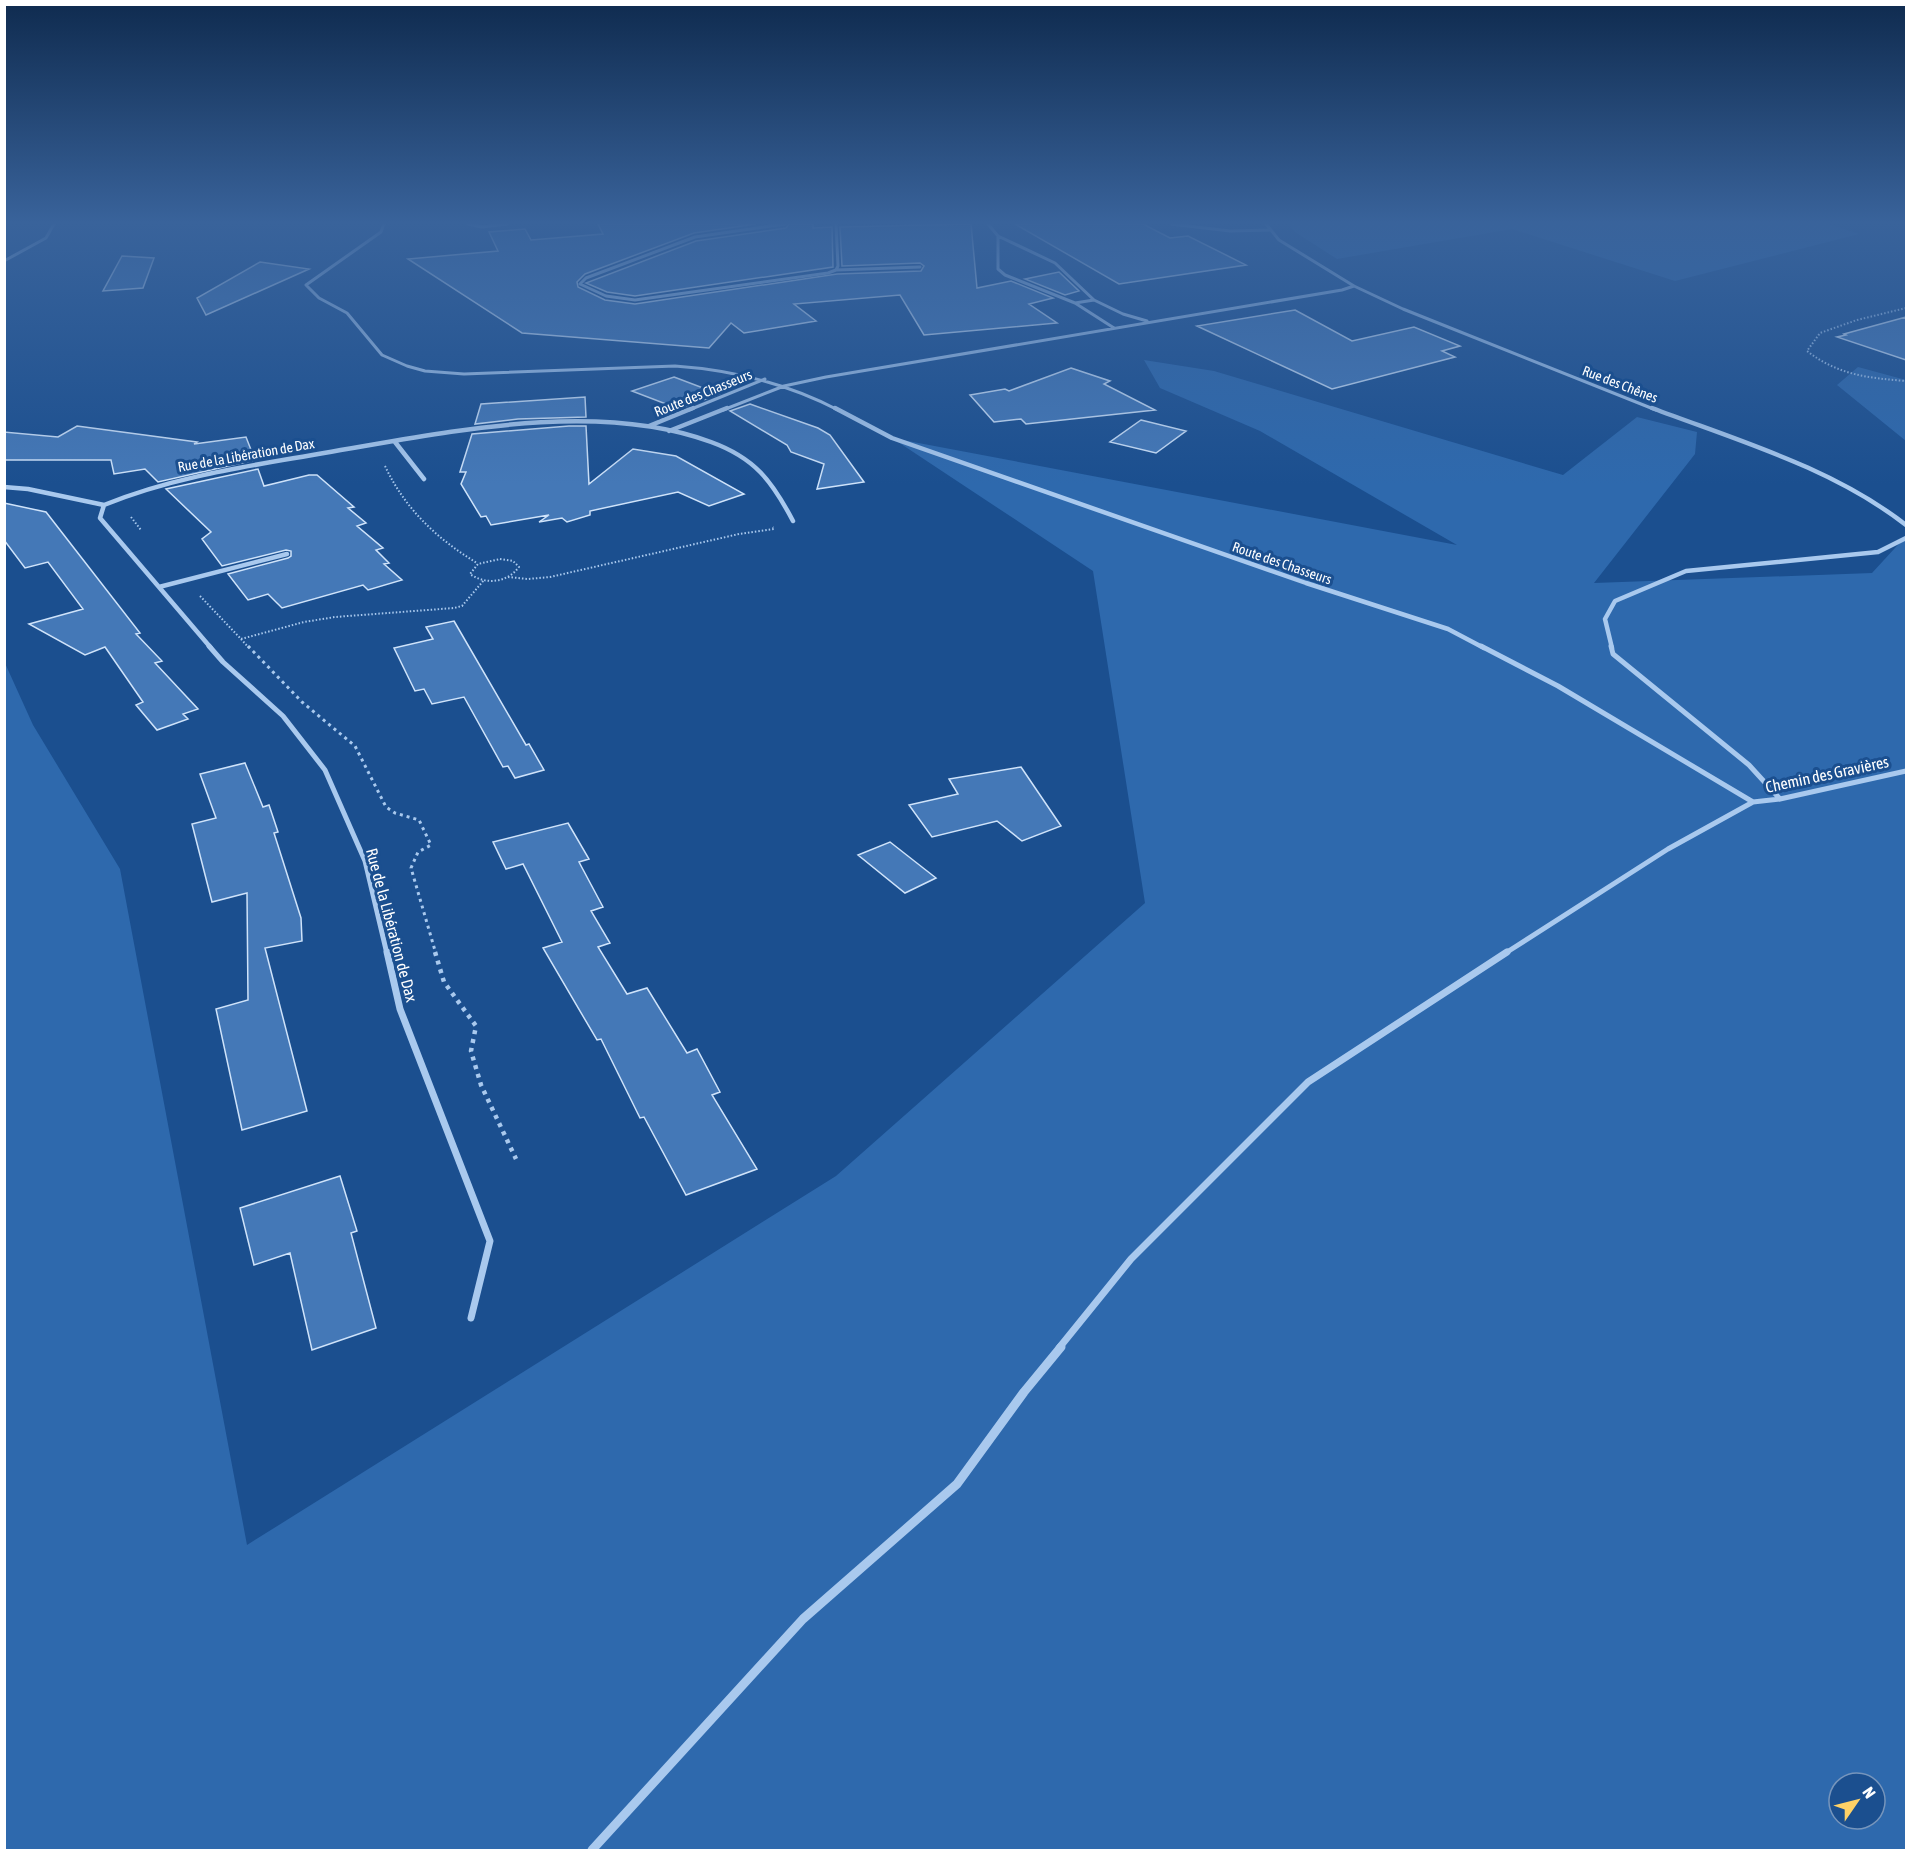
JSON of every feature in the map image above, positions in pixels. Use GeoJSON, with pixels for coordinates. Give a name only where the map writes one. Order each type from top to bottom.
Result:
{"type":"FeatureCollection","features":[{"type":"Feature","properties":{"kind":"street","name":"Route des Chasseurs"},"geometry":{"type":"LineString","coordinates":[[343,311],[357,322],[372,348],[388,359],[412,368],[436,372],[472,373],[675,366],[708,368],[765,379],[805,393],[892,438],[1306,583],[1448,629],[1558,686],[1753,802]]}},
{"type":"Feature","properties":{"kind":"street"},"geometry":{"type":"LineString","coordinates":[[1087,311],[1114,328]]}},
{"type":"Feature","properties":{"kind":"street"},"geometry":{"type":"LineString","coordinates":[[1117,311],[1149,322]]}},
{"type":"Feature","properties":{"kind":"street"},"geometry":{"type":"LineString","coordinates":[[784,386],[957,353],[1218,311]]}},
{"type":"Feature","properties":{"kind":"street","name":"Rue des Chênes"},"geometry":{"type":"LineString","coordinates":[[1407,311],[1551,370],[1762,450],[1844,484],[1879,504],[1906,525]]}},
{"type":"Feature","properties":{"kind":"street","name":"Route des Chasseurs"},"geometry":{"type":"LineString","coordinates":[[649,426],[765,379]]}},
{"type":"Feature","properties":{"kind":"street","name":"Route des Chasseurs"},"geometry":{"type":"LineString","coordinates":[[668,431],[784,386]]}},
{"type":"Feature","properties":{"kind":"street","name":"Rue de la Libération de Dax"},"geometry":{"type":"LineString","coordinates":[[471,1318],[490,1241],[400,1009],[365,861],[325,770],[283,716],[223,662],[100,518],[104,505],[122,496],[172,480],[442,433],[518,424],[582,422],[649,426],[711,442],[737,455],[759,470],[777,490],[792,521]]}},
{"type":"Feature","properties":{"kind":"street"},"geometry":{"type":"LineString","coordinates":[[395,442],[424,479]]}},
{"type":"Feature","properties":{"kind":"street"},"geometry":{"type":"LineString","coordinates":[[4,487],[28,489],[104,505]]}},
{"type":"Feature","properties":{"kind":"street"},"geometry":{"type":"LineString","coordinates":[[1780,799],[1749,765],[1613,654],[1605,618],[1615,601],[1686,572],[1878,552],[1906,538]]}},
{"type":"Feature","properties":{"kind":"street"},"geometry":{"type":"LineString","coordinates":[[159,588],[287,554]]}},
{"type":"Feature","properties":{"kind":"street","name":"Chemin des Gravières"},"geometry":{"type":"LineString","coordinates":[[1753,802],[1780,799],[1906,771]]}},
{"type":"Feature","properties":{"kind":"street"},"geometry":{"type":"LineString","coordinates":[[592,1851],[803,1619],[957,1484],[1024,1392],[1131,1259],[1308,1083],[1420,1007],[1668,849],[1753,802]]}},
{"type":"Feature","properties":{"kind":"path"},"geometry":{"type":"LineString","coordinates":[[1896,311],[1857,320],[1821,333],[1807,351],[1825,365],[1869,378],[1906,381]]}},
{"type":"Feature","properties":{"kind":"path"},"geometry":{"type":"LineString","coordinates":[[508,577],[514,574],[519,567],[507,559],[484,561],[470,570],[470,574],[477,579],[492,580],[508,577],[528,579],[550,576],[739,534],[774,529],[769,522]]}},
{"type":"Feature","properties":{"kind":"path"},"geometry":{"type":"LineString","coordinates":[[242,639],[302,702],[355,746],[386,807],[395,813],[419,820],[431,845],[418,852],[411,868],[432,943],[444,982],[476,1026],[471,1051],[481,1085],[516,1159]]}},
{"type":"Feature","properties":{"kind":"shaded area"},"geometry":{"type":"Polygon","coordinates":[[[1144,360],[1214,371],[1563,475],[1637,417],[1697,432],[1695,454],[1594,583],[1872,573],[1906,536],[1906,1850],[5,1850],[4,661],[33,725],[120,869],[247,1545],[836,1176],[1145,903],[1093,571],[892,438],[1457,545],[1260,431],[1160,388],[1144,360]]]}},
{"type":"Feature","properties":{"kind":"shaded area"},"geometry":{"type":"Polygon","coordinates":[[[1858,367],[1906,380],[1906,441],[1837,385],[1858,367]]]}},
{"type":"Feature","properties":{"kind":"building"},"geometry":{"type":"Polygon","coordinates":[[[204,311],[216,311],[206,315],[204,311]]]}},
{"type":"Feature","properties":{"kind":"building"},"geometry":{"type":"Polygon","coordinates":[[[487,311],[802,311],[816,321],[744,333],[731,323],[709,348],[522,333],[487,311]]]}},
{"type":"Feature","properties":{"kind":"building"},"geometry":{"type":"Polygon","coordinates":[[[909,311],[1039,311],[1057,323],[924,335],[909,311]]]}},
{"type":"Feature","properties":{"kind":"building"},"geometry":{"type":"Polygon","coordinates":[[[1296,311],[1352,341],[1414,327],[1460,346],[1442,351],[1455,357],[1332,389],[1197,326],[1296,311]]]}},
{"type":"Feature","properties":{"kind":"building"},"geometry":{"type":"Polygon","coordinates":[[[1906,317],[1906,360],[1837,337],[1846,335],[1844,334],[1906,317]]]}},
{"type":"Feature","properties":{"kind":"building"},"geometry":{"type":"Polygon","coordinates":[[[1071,368],[1110,381],[1104,384],[1155,410],[1026,424],[1021,419],[994,422],[970,395],[1005,389],[1009,391],[1071,368]]]}},
{"type":"Feature","properties":{"kind":"building"},"geometry":{"type":"Polygon","coordinates":[[[674,377],[719,394],[679,409],[632,391],[674,377]]]}},
{"type":"Feature","properties":{"kind":"building"},"geometry":{"type":"Polygon","coordinates":[[[585,397],[586,417],[518,419],[475,424],[481,404],[585,397]]]}},
{"type":"Feature","properties":{"kind":"building"},"geometry":{"type":"Polygon","coordinates":[[[750,404],[818,428],[830,435],[864,482],[817,489],[824,464],[791,452],[787,445],[730,411],[750,404]]]}},
{"type":"Feature","properties":{"kind":"building"},"geometry":{"type":"Polygon","coordinates":[[[1141,420],[1186,431],[1156,453],[1110,442],[1141,420]]]}},
{"type":"Feature","properties":{"kind":"building"},"geometry":{"type":"Polygon","coordinates":[[[77,426],[197,442],[194,444],[246,437],[255,460],[158,482],[145,469],[114,474],[111,460],[4,460],[4,432],[58,437],[77,426]]]}},
{"type":"Feature","properties":{"kind":"building"},"geometry":{"type":"Polygon","coordinates":[[[586,426],[589,484],[633,449],[676,456],[744,494],[709,506],[678,492],[590,511],[590,515],[567,522],[562,518],[539,522],[549,515],[491,525],[486,516],[481,517],[461,484],[466,472],[460,472],[472,434],[586,426]]]}},
{"type":"Feature","properties":{"kind":"building"},"geometry":{"type":"Polygon","coordinates":[[[258,469],[264,486],[317,475],[354,507],[348,508],[366,523],[357,526],[383,548],[376,550],[389,563],[384,564],[402,580],[368,590],[363,585],[282,608],[268,594],[248,600],[228,574],[288,558],[291,556],[291,551],[286,550],[222,566],[202,539],[211,532],[166,489],[258,469]]]}},
{"type":"Feature","properties":{"kind":"building"},"geometry":{"type":"Polygon","coordinates":[[[4,503],[46,512],[140,633],[136,634],[162,661],[155,663],[198,709],[183,714],[188,719],[157,730],[136,705],[143,702],[105,647],[85,655],[29,624],[83,609],[48,562],[25,568],[4,540],[4,503]]]}},
{"type":"Feature","properties":{"kind":"building"},"geometry":{"type":"Polygon","coordinates":[[[454,621],[526,745],[529,744],[544,770],[515,778],[508,766],[503,767],[464,697],[432,704],[424,689],[415,691],[394,648],[433,639],[426,627],[454,621]]]}},
{"type":"Feature","properties":{"kind":"building"},"geometry":{"type":"Polygon","coordinates":[[[245,763],[263,807],[269,805],[278,832],[274,833],[301,918],[302,941],[265,948],[307,1111],[242,1130],[216,1009],[248,1000],[247,893],[212,902],[192,824],[216,818],[200,774],[245,763]]]}},
{"type":"Feature","properties":{"kind":"building"},"geometry":{"type":"Polygon","coordinates":[[[1021,767],[1061,826],[1022,841],[997,821],[932,837],[909,805],[958,794],[949,779],[1021,767]]]}},
{"type":"Feature","properties":{"kind":"building"},"geometry":{"type":"Polygon","coordinates":[[[568,823],[589,859],[579,862],[603,907],[591,911],[610,943],[598,947],[627,994],[647,988],[687,1053],[697,1049],[720,1092],[712,1095],[757,1169],[686,1195],[644,1117],[640,1118],[601,1039],[597,1040],[543,948],[562,942],[523,864],[506,869],[493,842],[568,823]]]}},
{"type":"Feature","properties":{"kind":"building"},"geometry":{"type":"Polygon","coordinates":[[[890,842],[936,878],[905,893],[858,855],[890,842]]]}},
{"type":"Feature","properties":{"kind":"building"},"geometry":{"type":"Polygon","coordinates":[[[340,1176],[357,1231],[351,1233],[376,1328],[312,1350],[290,1253],[254,1265],[240,1208],[340,1176]]]}}]}
